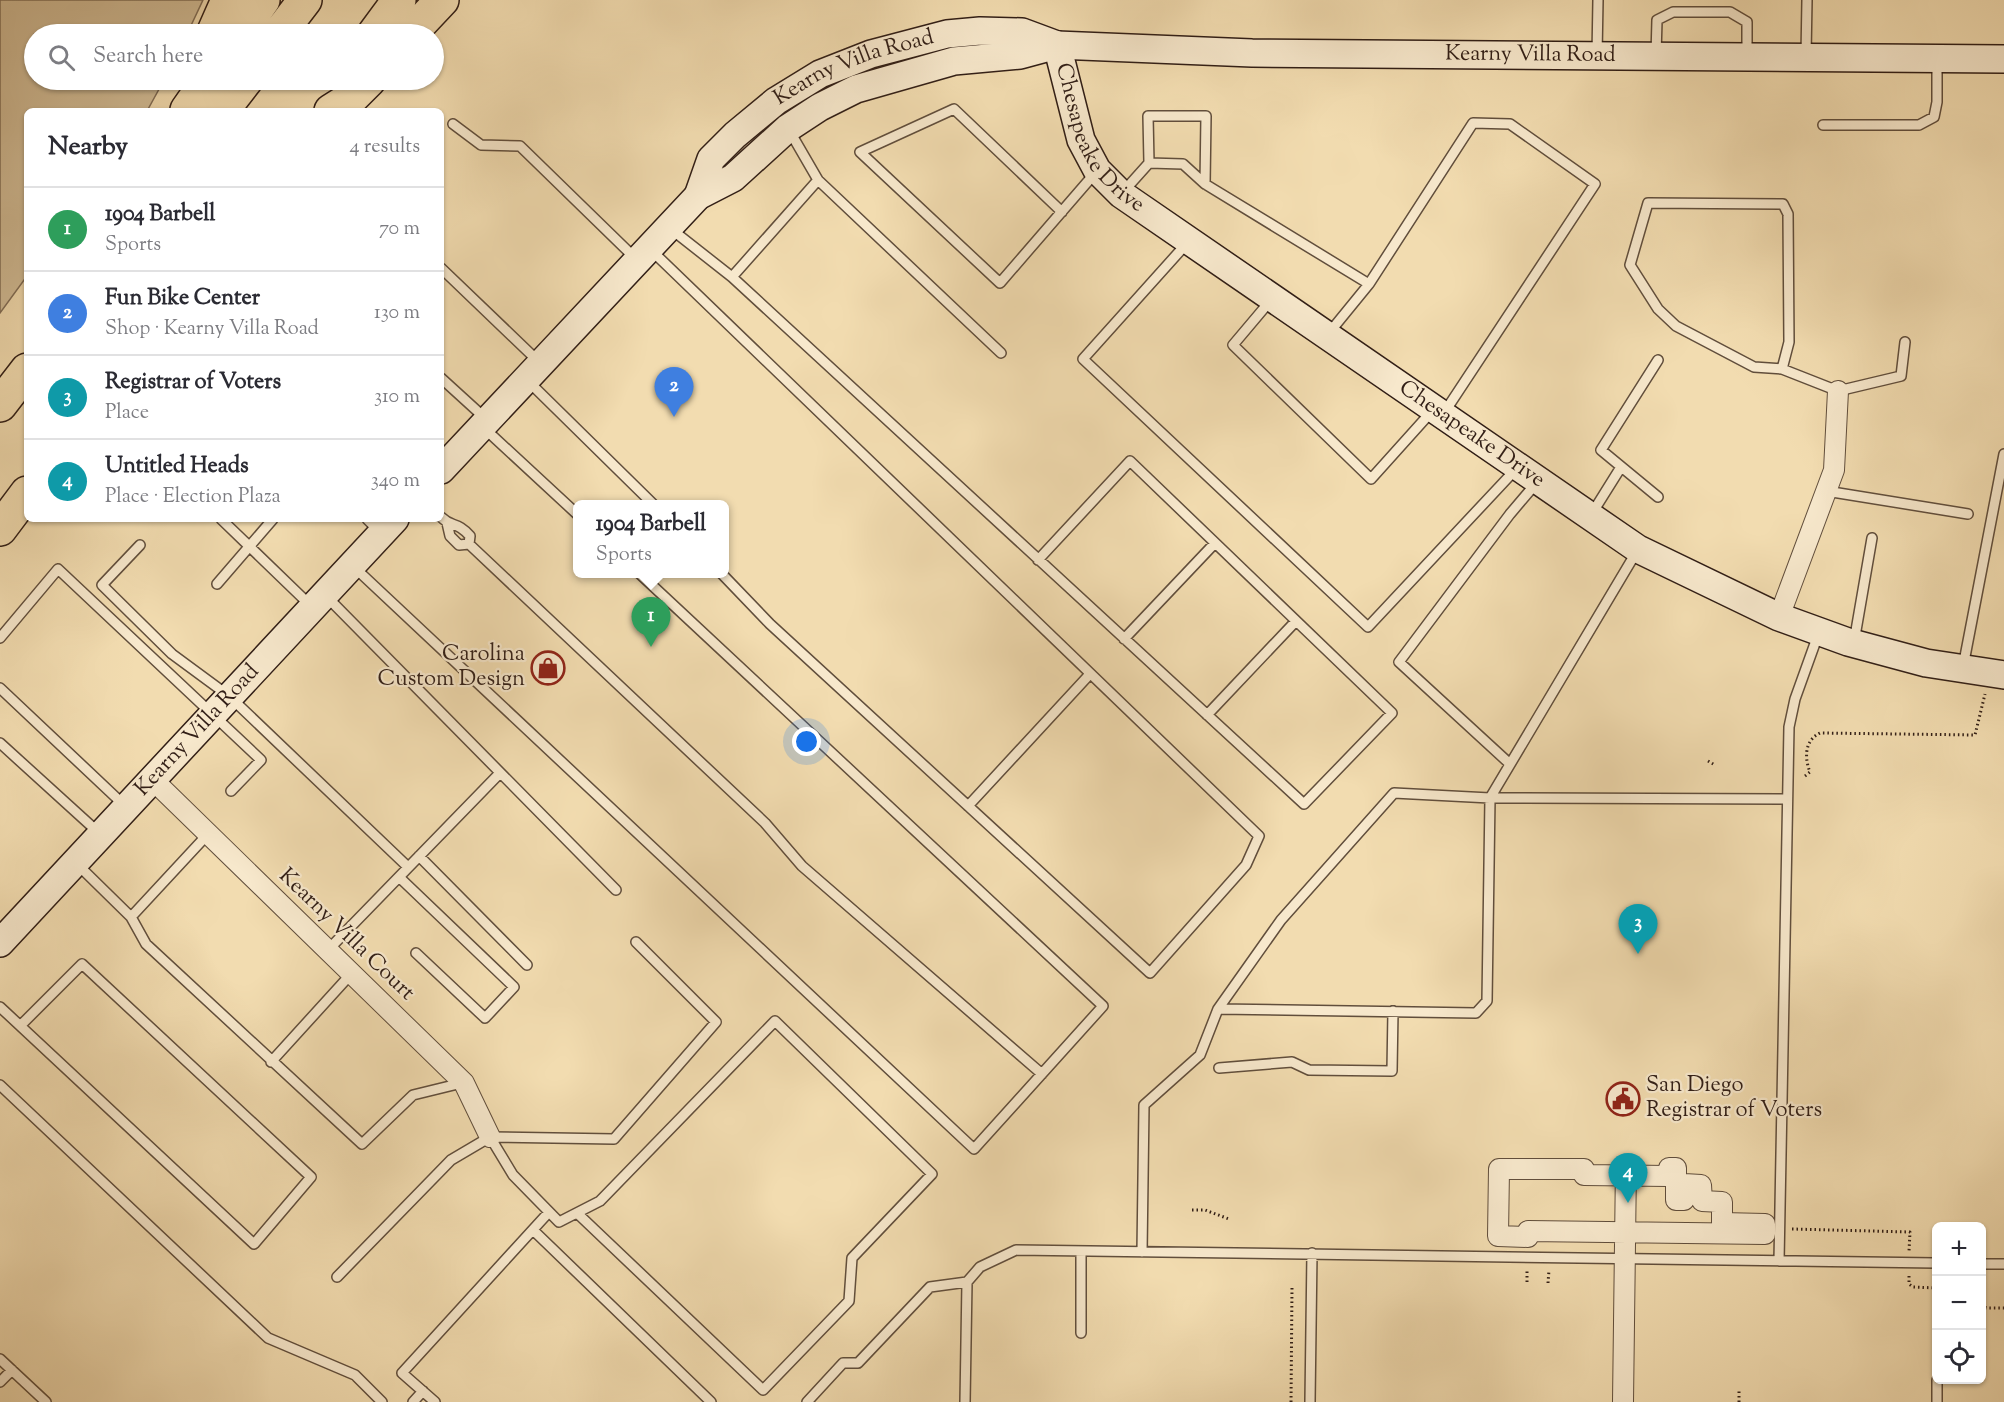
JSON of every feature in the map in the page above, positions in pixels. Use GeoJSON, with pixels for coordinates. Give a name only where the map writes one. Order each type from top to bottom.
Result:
{"type":"FeatureCollection","features":[{"type":"Feature","properties":{"kind":"highway"},"geometry":{"type":"LineString","coordinates":[[217,24],[228,0]]}},
{"type":"Feature","properties":{"kind":"highway"},"geometry":{"type":"LineString","coordinates":[[246,24],[263,0]]}},
{"type":"Feature","properties":{"kind":"highway"},"geometry":{"type":"LineString","coordinates":[[287,24],[305,0]]}},
{"type":"Feature","properties":{"kind":"highway"},"geometry":{"type":"LineString","coordinates":[[381,24],[399,0]]}},
{"type":"Feature","properties":{"kind":"highway"},"geometry":{"type":"LineString","coordinates":[[419,24],[442,0]]}},
{"type":"Feature","properties":{"kind":"highway"},"geometry":{"type":"LineString","coordinates":[[224,108],[238,90]]}},
{"type":"Feature","properties":{"kind":"highway"},"geometry":{"type":"LineString","coordinates":[[321,108],[334,90]]}},
{"type":"Feature","properties":{"kind":"highway"},"geometry":{"type":"LineString","coordinates":[[336,108],[359,90]]}},
{"type":"Feature","properties":{"kind":"highway"},"geometry":{"type":"LineString","coordinates":[[0,405],[24,374]]}},
{"type":"Feature","properties":{"kind":"highway"},"geometry":{"type":"LineString","coordinates":[[0,529],[24,497]]}},
{"type":"Feature","properties":{"kind":"main road","name":"Kearny Villa Road"},"geometry":{"type":"LineString","coordinates":[[698,196],[711,159],[735,135],[776,101],[820,74],[871,54],[947,34],[980,31],[1022,32],[1057,45]]}},
{"type":"Feature","properties":{"kind":"main road","name":"Kearny Villa Road"},"geometry":{"type":"LineString","coordinates":[[444,467],[698,196],[733,178],[788,128],[820,107],[856,89],[954,61],[1020,55],[1057,45],[1252,53],[1937,60],[2004,58]]}},
{"type":"Feature","properties":{"kind":"main road","name":"Chesapeake Drive"},"geometry":{"type":"LineString","coordinates":[[1057,45],[1081,141],[1097,170],[1121,194],[1638,549],[1779,617],[1819,632],[1926,663],[2004,675]]}},
{"type":"Feature","properties":{"kind":"main road","name":"Kearny Villa Road"},"geometry":{"type":"LineString","coordinates":[[0,943],[352,566],[381,524]]}},
{"type":"Feature","properties":{"kind":"street"},"geometry":{"type":"LineString","coordinates":[[1779,617],[1834,470],[1838,391]]}},
{"type":"Feature","properties":{"kind":"street","name":"Kearny Villa Court"},"geometry":{"type":"LineString","coordinates":[[152,779],[464,1083],[490,1137]]}},
{"type":"Feature","properties":{"kind":"street"},"geometry":{"type":"LineString","coordinates":[[1669,1168],[1676,1168],[1676,1200],[1684,1200],[1684,1184],[1701,1185],[1702,1201],[1722,1202],[1722,1223],[1765,1224],[1765,1234],[1528,1231],[1528,1237],[1498,1236],[1499,1169],[1584,1169],[1584,1175],[1626,1169],[1668,1176],[1669,1168]]}},
{"type":"Feature","properties":{"kind":"street"},"geometry":{"type":"LineString","coordinates":[[1623,1402],[1626,1169]]}},
{"type":"Feature","properties":{"kind":"lane"},"geometry":{"type":"LineString","coordinates":[[1597,57],[1598,0]]}},
{"type":"Feature","properties":{"kind":"lane"},"geometry":{"type":"LineString","coordinates":[[1806,58],[1807,0]]}},
{"type":"Feature","properties":{"kind":"lane"},"geometry":{"type":"LineString","coordinates":[[1656,57],[1657,20],[1673,12],[1730,12],[1747,22],[1747,57]]}},
{"type":"Feature","properties":{"kind":"lane"},"geometry":{"type":"LineString","coordinates":[[1823,125],[1919,125],[1934,117],[1938,102],[1937,60]]}},
{"type":"Feature","properties":{"kind":"lane"},"geometry":{"type":"LineString","coordinates":[[1062,212],[954,109],[860,152],[1000,283],[1062,212],[1097,170]]}},
{"type":"Feature","properties":{"kind":"lane"},"geometry":{"type":"LineString","coordinates":[[1121,194],[1149,163],[1148,116],[1206,116],[1205,184]]}},
{"type":"Feature","properties":{"kind":"lane"},"geometry":{"type":"LineString","coordinates":[[1273,297],[1233,345],[1371,478],[1439,411],[1595,184],[1510,124],[1473,123],[1369,284],[1328,335]]}},
{"type":"Feature","properties":{"kind":"lane"},"geometry":{"type":"LineString","coordinates":[[453,124],[481,145],[520,146],[643,254],[1259,836],[1246,865],[1150,973],[770,624],[727,578]]}},
{"type":"Feature","properties":{"kind":"lane"},"geometry":{"type":"LineString","coordinates":[[788,128],[818,180],[1001,353]]}},
{"type":"Feature","properties":{"kind":"lane"},"geometry":{"type":"LineString","coordinates":[[1149,163],[1183,164],[1205,184],[1369,284]]}},
{"type":"Feature","properties":{"kind":"lane"},"geometry":{"type":"LineString","coordinates":[[732,277],[818,180]]}},
{"type":"Feature","properties":{"kind":"lane"},"geometry":{"type":"LineString","coordinates":[[1782,369],[1789,342],[1788,214],[1783,204],[1648,203],[1630,265],[1658,309],[1676,326],[1754,367],[1782,369],[1838,391],[1901,376],[1905,342]]}},
{"type":"Feature","properties":{"kind":"lane"},"geometry":{"type":"LineString","coordinates":[[669,227],[732,277],[1038,560],[1304,804],[1392,713],[1130,461],[1038,560]]}},
{"type":"Feature","properties":{"kind":"lane"},"geometry":{"type":"LineString","coordinates":[[1189,240],[1083,359],[1368,627],[1529,472]]}},
{"type":"Feature","properties":{"kind":"lane"},"geometry":{"type":"LineString","coordinates":[[444,271],[649,500]]}},
{"type":"Feature","properties":{"kind":"lane"},"geometry":{"type":"LineString","coordinates":[[1658,360],[1601,450],[1658,497]]}},
{"type":"Feature","properties":{"kind":"lane"},"geometry":{"type":"LineString","coordinates":[[444,381],[573,510]]}},
{"type":"Feature","properties":{"kind":"lane"},"geometry":{"type":"LineString","coordinates":[[1963,669],[2004,454]]}},
{"type":"Feature","properties":{"kind":"lane"},"geometry":{"type":"LineString","coordinates":[[1591,515],[1621,467]]}},
{"type":"Feature","properties":{"kind":"lane"},"geometry":{"type":"LineString","coordinates":[[1510,764],[1399,662],[1509,514],[1529,472]]}},
{"type":"Feature","properties":{"kind":"lane"},"geometry":{"type":"LineString","coordinates":[[1826,491],[1968,514]]}},
{"type":"Feature","properties":{"kind":"lane"},"geometry":{"type":"LineString","coordinates":[[444,520],[450,537],[459,545],[469,544],[765,824],[802,866],[1042,1074]]}},
{"type":"Feature","properties":{"kind":"lane"},"geometry":{"type":"LineString","coordinates":[[444,520],[460,525],[470,536],[469,544]]}},
{"type":"Feature","properties":{"kind":"lane"},"geometry":{"type":"LineString","coordinates":[[224,522],[249,546],[319,601],[501,773],[616,890]]}},
{"type":"Feature","properties":{"kind":"lane"},"geometry":{"type":"LineString","coordinates":[[217,584],[270,522]]}},
{"type":"Feature","properties":{"kind":"lane"},"geometry":{"type":"LineString","coordinates":[[1854,643],[1872,538]]}},
{"type":"Feature","properties":{"kind":"lane"},"geometry":{"type":"LineString","coordinates":[[1124,639],[1215,543]]}},
{"type":"Feature","properties":{"kind":"lane"},"geometry":{"type":"LineString","coordinates":[[140,545],[102,585],[221,705],[261,760],[231,791]]}},
{"type":"Feature","properties":{"kind":"lane"},"geometry":{"type":"LineString","coordinates":[[1218,1009],[1476,1013],[1487,1001],[1490,798],[1638,549]]}},
{"type":"Feature","properties":{"kind":"lane"},"geometry":{"type":"LineString","coordinates":[[352,566],[974,1149],[1103,1006],[645,578]]}},
{"type":"Feature","properties":{"kind":"lane"},"geometry":{"type":"LineString","coordinates":[[0,638],[58,569],[221,705],[408,867]]}},
{"type":"Feature","properties":{"kind":"lane"},"geometry":{"type":"LineString","coordinates":[[1207,715],[1296,621]]}},
{"type":"Feature","properties":{"kind":"lane"},"geometry":{"type":"LineString","coordinates":[[1779,1261],[1789,727],[1795,699],[1819,632]]}},
{"type":"Feature","properties":{"kind":"lane"},"geometry":{"type":"LineString","coordinates":[[968,806],[1090,674]]}},
{"type":"Feature","properties":{"kind":"lane"},"geometry":{"type":"LineString","coordinates":[[0,688],[126,807]]}},
{"type":"Feature","properties":{"kind":"lane"},"geometry":{"type":"LineString","coordinates":[[0,743],[100,834]]}},
{"type":"Feature","properties":{"kind":"lane"},"geometry":{"type":"LineString","coordinates":[[327,951],[501,773]]}},
{"type":"Feature","properties":{"kind":"lane"},"geometry":{"type":"LineString","coordinates":[[1142,1252],[1144,1105],[1200,1055],[1218,1009],[1281,920],[1394,793],[1490,798],[1786,800]]}},
{"type":"Feature","properties":{"kind":"lane"},"geometry":{"type":"LineString","coordinates":[[131,917],[208,834]]}},
{"type":"Feature","properties":{"kind":"lane"},"geometry":{"type":"LineString","coordinates":[[419,856],[527,965]]}},
{"type":"Feature","properties":{"kind":"lane"},"geometry":{"type":"LineString","coordinates":[[75,862],[131,917],[146,944],[362,1144],[413,1095],[464,1083]]}},
{"type":"Feature","properties":{"kind":"lane"},"geometry":{"type":"LineString","coordinates":[[399,877],[514,987],[485,1018],[416,953]]}},
{"type":"Feature","properties":{"kind":"lane"},"geometry":{"type":"LineString","coordinates":[[337,1277],[451,1160],[490,1137],[614,1139],[716,1022],[636,942]]}},
{"type":"Feature","properties":{"kind":"lane"},"geometry":{"type":"LineString","coordinates":[[0,1006],[254,1244],[311,1177],[82,964],[21,1025]]}},
{"type":"Feature","properties":{"kind":"lane"},"geometry":{"type":"LineString","coordinates":[[271,1062],[351,974]]}},
{"type":"Feature","properties":{"kind":"lane"},"geometry":{"type":"LineString","coordinates":[[1219,1068],[1292,1062],[1309,1070],[1392,1071],[1393,1011]]}},
{"type":"Feature","properties":{"kind":"lane"},"geometry":{"type":"LineString","coordinates":[[490,1137],[513,1175],[559,1222],[600,1201],[775,1021],[932,1174],[852,1257],[849,1301],[763,1390],[577,1213]]}},
{"type":"Feature","properties":{"kind":"lane"},"geometry":{"type":"LineString","coordinates":[[0,1085],[268,1338],[355,1375],[382,1402]]}},
{"type":"Feature","properties":{"kind":"lane"},"geometry":{"type":"LineString","coordinates":[[435,1402],[402,1373],[549,1212]]}},
{"type":"Feature","properties":{"kind":"lane"},"geometry":{"type":"LineString","coordinates":[[533,1230],[711,1402]]}},
{"type":"Feature","properties":{"kind":"lane"},"geometry":{"type":"LineString","coordinates":[[965,1402],[967,1282],[980,1267],[1016,1250],[1932,1263]]}},
{"type":"Feature","properties":{"kind":"lane"},"geometry":{"type":"LineString","coordinates":[[1081,1251],[1081,1333]]}},
{"type":"Feature","properties":{"kind":"lane"},"geometry":{"type":"LineString","coordinates":[[1310,1402],[1312,1253]]}},
{"type":"Feature","properties":{"kind":"lane"},"geometry":{"type":"LineString","coordinates":[[1986,1264],[2004,1264]]}},
{"type":"Feature","properties":{"kind":"lane"},"geometry":{"type":"LineString","coordinates":[[807,1402],[843,1363],[858,1363],[930,1287],[967,1282]]}},
{"type":"Feature","properties":{"kind":"lane"},"geometry":{"type":"LineString","coordinates":[[0,1359],[46,1402]]}},
{"type":"Feature","properties":{"kind":"lane"},"geometry":{"type":"LineString","coordinates":[[0,1382],[12,1370]]}},
{"type":"Feature","properties":{"kind":"lane"},"geometry":{"type":"LineString","coordinates":[[1937,1384],[1937,1402]]}},
{"type":"Feature","properties":{"kind":"lane"},"geometry":{"type":"LineString","coordinates":[[412,1402],[423,1391]]}},
{"type":"Feature","properties":{"kind":"path"},"geometry":{"type":"LineString","coordinates":[[1805,776],[1810,772],[1807,745],[1811,737],[1820,733],[1975,735],[1985,694]]}},
{"type":"Feature","properties":{"kind":"path"},"geometry":{"type":"LineString","coordinates":[[1708,761],[1715,765]]}},
{"type":"Feature","properties":{"kind":"path"},"geometry":{"type":"LineString","coordinates":[[1192,1209],[1205,1210],[1229,1219]]}},
{"type":"Feature","properties":{"kind":"path"},"geometry":{"type":"LineString","coordinates":[[1780,1228],[1910,1232],[1909,1284],[1913,1287],[1932,1288]]}},
{"type":"Feature","properties":{"kind":"path"},"geometry":{"type":"LineString","coordinates":[[1527,1268],[1527,1282]]}},
{"type":"Feature","properties":{"kind":"path"},"geometry":{"type":"LineString","coordinates":[[1548,1283],[1549,1268]]}},
{"type":"Feature","properties":{"kind":"path"},"geometry":{"type":"LineString","coordinates":[[1291,1402],[1292,1287]]}},
{"type":"Feature","properties":{"kind":"path"},"geometry":{"type":"LineString","coordinates":[[1986,1308],[2004,1308]]}},
{"type":"Feature","properties":{"kind":"path"},"geometry":{"type":"LineString","coordinates":[[1739,1390],[1739,1402]]}},
{"type":"Feature","properties":{"kind":"shaded area"},"geometry":{"type":"Polygon","coordinates":[[[0,0],[203,0],[192,24],[24,24],[24,90],[159,90],[149,108],[24,108],[24,280],[0,313],[0,0]]]}},
{"type":"Feature","properties":{"kind":"place","name":"Fun Bike Center"},"geometry":{"type":"Point","coordinates":[674,417]}},
{"type":"Feature","properties":{"kind":"place","name":"1904 Barbell"},"geometry":{"type":"Point","coordinates":[651,647]}},
{"type":"Feature","properties":{"kind":"place","name":"Carolina Custom Design"},"geometry":{"type":"Point","coordinates":[548,668]}},
{"type":"Feature","properties":{"kind":"place","name":"Registrar of Voters"},"geometry":{"type":"Point","coordinates":[1638,954]}},
{"type":"Feature","properties":{"kind":"place","name":"San Diego Registrar of Voters"},"geometry":{"type":"Point","coordinates":[1623,1099]}},
{"type":"Feature","properties":{"kind":"place","name":"Untitled Heads"},"geometry":{"type":"Point","coordinates":[1628,1203]}}]}
